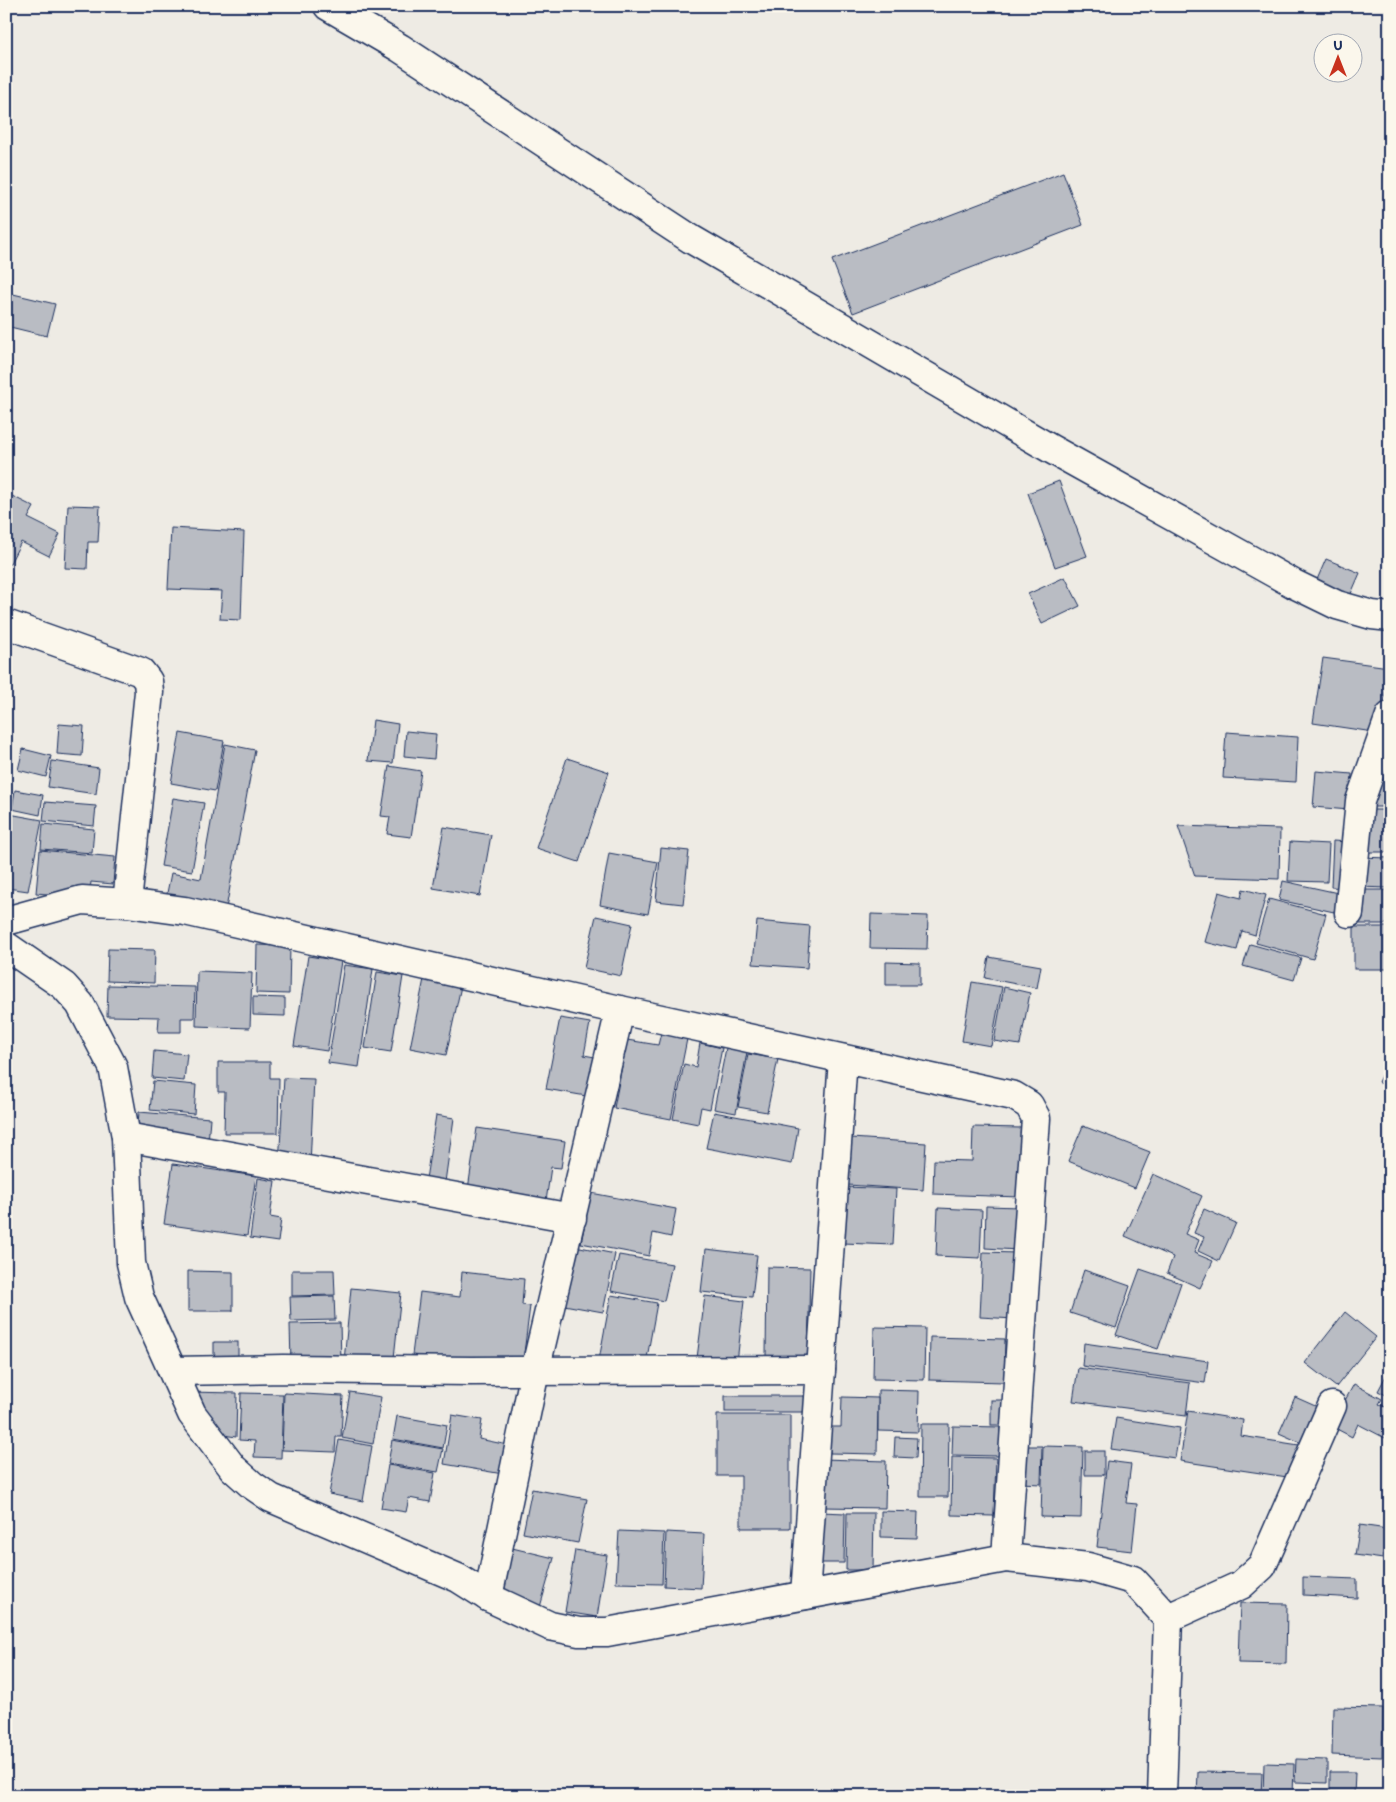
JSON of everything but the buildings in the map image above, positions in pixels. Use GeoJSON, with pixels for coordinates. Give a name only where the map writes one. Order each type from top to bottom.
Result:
{"type":"FeatureCollection","features":[{"type":"Feature","properties":{"kind":"street"},"geometry":{"type":"LineString","coordinates":[[328,6],[400,48],[691,239],[1051,448],[1294,584],[1337,605],[1372,615],[1390,617]]}},
{"type":"Feature","properties":{"kind":"street"},"geometry":{"type":"LineString","coordinates":[[6,624],[141,672],[148,681],[148,700],[127,903]]}},
{"type":"Feature","properties":{"kind":"street"},"geometry":{"type":"LineString","coordinates":[[1349,913],[1360,800],[1390,716]]}},
{"type":"Feature","properties":{"kind":"street"},"geometry":{"type":"LineString","coordinates":[[6,921],[82,900],[127,903],[185,911],[620,1010],[1014,1096],[1029,1105],[1036,1118],[1006,1558]]}},
{"type":"Feature","properties":{"kind":"street"},"geometry":{"type":"LineString","coordinates":[[6,946],[64,986],[89,1017],[114,1067],[126,1137],[131,1263],[139,1297],[192,1414],[233,1468],[252,1485],[271,1498],[458,1578],[488,1597],[550,1626],[588,1634],[1006,1558],[1088,1567],[1133,1580],[1168,1618],[1162,1796]]}},
{"type":"Feature","properties":{"kind":"street"},"geometry":{"type":"LineString","coordinates":[[488,1597],[534,1371],[572,1218],[620,1010]]}},
{"type":"Feature","properties":{"kind":"street"},"geometry":{"type":"LineString","coordinates":[[805,1595],[842,1059]]}},
{"type":"Feature","properties":{"kind":"street"},"geometry":{"type":"LineString","coordinates":[[126,1137],[572,1218]]}},
{"type":"Feature","properties":{"kind":"street"},"geometry":{"type":"LineString","coordinates":[[173,1372],[283,1369],[534,1371],[821,1370]]}},
{"type":"Feature","properties":{"kind":"street"},"geometry":{"type":"LineString","coordinates":[[1168,1618],[1241,1585],[1262,1566],[1332,1406]]}}]}
